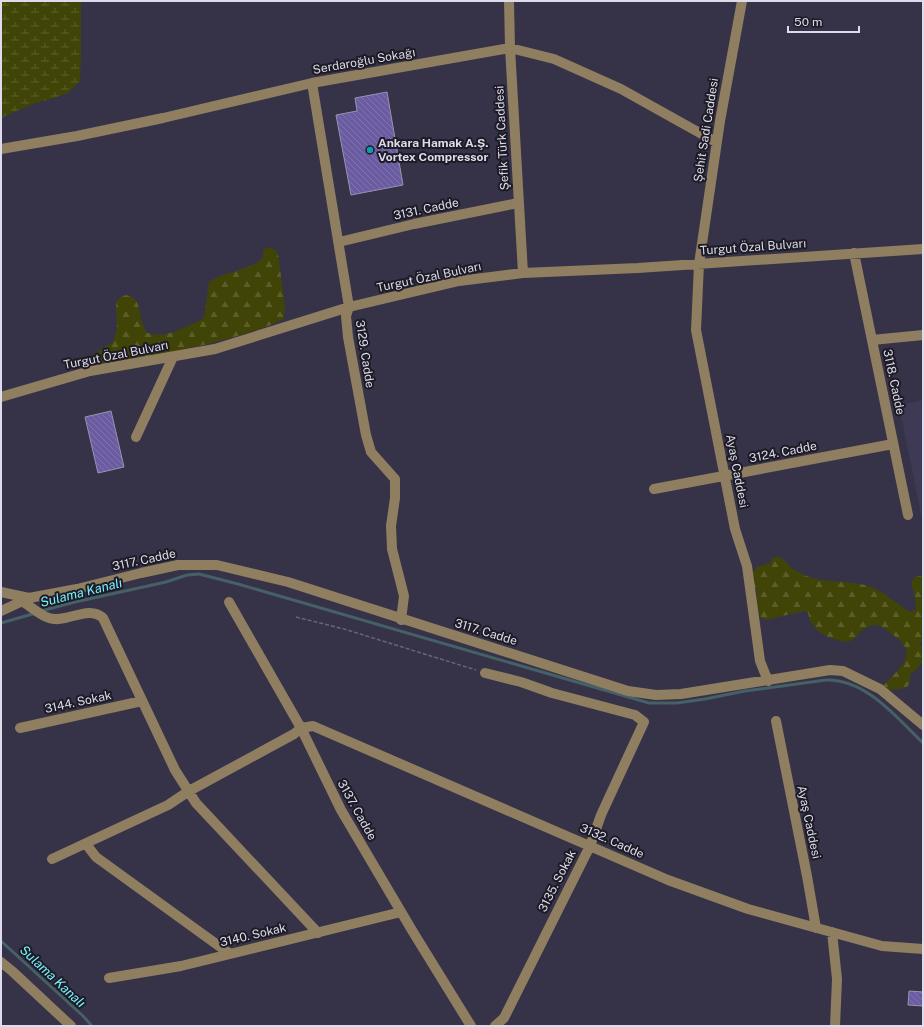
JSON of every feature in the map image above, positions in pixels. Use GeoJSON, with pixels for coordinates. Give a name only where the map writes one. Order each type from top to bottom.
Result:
{"type":"FeatureCollection","features":[{"type":"Feature","properties":{"kind":"street","name":"Şefik Türk Caddesi"},"geometry":{"type":"LineString","coordinates":[[509,1],[510,48],[523,273]]}},
{"type":"Feature","properties":{"kind":"street","name":"Şehit Sadi Caddesi"},"geometry":{"type":"LineString","coordinates":[[699,264],[716,142],[742,1]]}},
{"type":"Feature","properties":{"kind":"street","name":"Serdaroğlu Sokağı"},"geometry":{"type":"LineString","coordinates":[[1,149],[76,136],[163,118],[312,83],[510,48],[554,59],[621,89],[716,142]]}},
{"type":"Feature","properties":{"kind":"street","name":"3129. Cadde"},"geometry":{"type":"LineString","coordinates":[[312,83],[349,307],[346,316],[348,337],[366,435],[371,452],[395,479],[395,498],[391,526],[392,549],[404,596],[401,620]]}},
{"type":"Feature","properties":{"kind":"street","name":"3131. Cadde"},"geometry":{"type":"LineString","coordinates":[[339,242],[414,224],[518,203]]}},
{"type":"Feature","properties":{"kind":"street","name":"Turgut Özal Bulvarı"},"geometry":{"type":"LineString","coordinates":[[1,397],[90,370],[215,349],[349,307],[459,281],[523,273],[638,268],[923,249]]}},
{"type":"Feature","properties":{"kind":"street","name":"3118. Cadde"},"geometry":{"type":"LineString","coordinates":[[854,253],[908,515]]}},
{"type":"Feature","properties":{"kind":"street","name":"Ayaş Caddesi"},"geometry":{"type":"LineString","coordinates":[[699,264],[696,330],[735,528],[747,566],[760,661],[768,681]]}},
{"type":"Feature","properties":{"kind":"street"},"geometry":{"type":"LineString","coordinates":[[872,340],[923,335]]}},
{"type":"Feature","properties":{"kind":"street"},"geometry":{"type":"LineString","coordinates":[[136,437],[173,357]]}},
{"type":"Feature","properties":{"kind":"street","name":"3124. Cadde"},"geometry":{"type":"LineString","coordinates":[[654,489],[893,444]]}},
{"type":"Feature","properties":{"kind":"street","name":"3117. Cadde"},"geometry":{"type":"LineString","coordinates":[[26,600],[178,565],[217,565],[288,582],[401,620],[494,647],[628,691],[656,695],[669,695],[705,691],[830,670],[843,670],[880,689],[923,725]]}},
{"type":"Feature","properties":{"kind":"street"},"geometry":{"type":"LineString","coordinates":[[1,592],[26,600],[48,618],[59,618],[88,613],[98,614],[103,618],[175,770],[196,803],[318,933]]}},
{"type":"Feature","properties":{"kind":"street"},"geometry":{"type":"LineString","coordinates":[[1,611],[26,600]]}},
{"type":"Feature","properties":{"kind":"street","name":"3137. Cadde"},"geometry":{"type":"LineString","coordinates":[[229,602],[301,728],[341,810],[471,1026]]}},
{"type":"Feature","properties":{"kind":"street","name":"3135. Sokak"},"geometry":{"type":"LineString","coordinates":[[485,673],[635,715],[644,722],[601,814],[590,846],[504,1018],[495,1026]]}},
{"type":"Feature","properties":{"kind":"street","name":"3144. Sokak"},"geometry":{"type":"LineString","coordinates":[[20,728],[142,701]]}},
{"type":"Feature","properties":{"kind":"street","name":"Ayaş Caddesi"},"geometry":{"type":"LineString","coordinates":[[776,721],[816,928]]}},
{"type":"Feature","properties":{"kind":"street","name":"3132. Cadde"},"geometry":{"type":"LineString","coordinates":[[301,728],[313,726],[668,880],[748,909],[882,946],[923,949]]}},
{"type":"Feature","properties":{"kind":"street"},"geometry":{"type":"LineString","coordinates":[[52,859],[168,805],[189,791],[294,734],[301,728]]}},
{"type":"Feature","properties":{"kind":"street"},"geometry":{"type":"LineString","coordinates":[[86,844],[96,857],[230,954]]}},
{"type":"Feature","properties":{"kind":"street","name":"3140. Sokak"},"geometry":{"type":"LineString","coordinates":[[109,978],[181,966],[401,912]]}},
{"type":"Feature","properties":{"kind":"street"},"geometry":{"type":"LineString","coordinates":[[832,932],[837,979],[835,1026]]}},
{"type":"Feature","properties":{"kind":"street"},"geometry":{"type":"LineString","coordinates":[[1,962],[71,1026]]}},
{"type":"Feature","properties":{"kind":"path"},"geometry":{"type":"LineString","coordinates":[[296,617],[344,629],[485,673]]}},
{"type":"Feature","properties":{"kind":"shaded area"},"geometry":{"type":"Polygon","coordinates":[[[923,400],[923,518],[922,519],[899,405],[923,400]]]}},
{"type":"Feature","properties":{"kind":"green space"},"geometry":{"type":"Polygon","coordinates":[[[1,1],[81,1],[81,55],[80,81],[68,93],[33,104],[1,118],[1,1]]]}},
{"type":"Feature","properties":{"kind":"green space"},"geometry":{"type":"Polygon","coordinates":[[[268,247],[274,249],[278,254],[285,306],[284,319],[269,326],[193,348],[116,362],[100,364],[94,362],[92,355],[113,342],[117,329],[116,302],[121,297],[126,295],[130,296],[137,302],[142,323],[147,333],[161,335],[174,332],[199,321],[204,317],[209,282],[222,275],[244,269],[257,263],[263,258],[263,251],[268,247]]]}},
{"type":"Feature","properties":{"kind":"green space"},"geometry":{"type":"Polygon","coordinates":[[[773,557],[784,559],[790,567],[812,578],[827,581],[856,583],[876,589],[910,612],[916,610],[915,597],[911,582],[915,577],[921,576],[923,579],[923,640],[919,644],[923,648],[923,658],[920,666],[910,674],[908,686],[901,689],[888,690],[883,686],[901,667],[906,655],[906,648],[887,630],[878,625],[866,627],[855,638],[844,642],[822,634],[811,623],[808,612],[804,611],[766,620],[760,617],[757,604],[757,590],[753,585],[753,572],[757,567],[770,563],[773,557]]]}},
{"type":"Feature","properties":{"kind":"building","name":"Ankara Hamak A.Ş. Vortex Compressor"},"geometry":{"type":"Polygon","coordinates":[[[387,92],[403,185],[351,195],[336,115],[357,111],[355,98],[387,92]]]}},
{"type":"Feature","properties":{"kind":"building"},"geometry":{"type":"Polygon","coordinates":[[[111,411],[124,467],[98,473],[85,417],[111,411]]]}},
{"type":"Feature","properties":{"kind":"building"},"geometry":{"type":"Polygon","coordinates":[[[909,991],[923,992],[923,1006],[908,1005],[909,991]]]}},
{"type":"Feature","properties":{"kind":"waterway"},"geometry":{"type":"LineString","coordinates":[[41,611],[166,582],[187,575],[199,574],[649,703],[677,703],[745,691],[826,680],[841,681],[854,686],[879,701],[923,743]]}},
{"type":"Feature","properties":{"kind":"waterway","name":"Sulama Kanalı"},"geometry":{"type":"LineString","coordinates":[[1,623],[36,613]]}},
{"type":"Feature","properties":{"kind":"waterway","name":"Sulama Kanalı"},"geometry":{"type":"LineString","coordinates":[[1,941],[92,1026]]}},
{"type":"Feature","properties":{"kind":"place","name":"Ankara Hamak A.Ş. Vortex Compressor"},"geometry":{"type":"Point","coordinates":[370,150]}}]}
